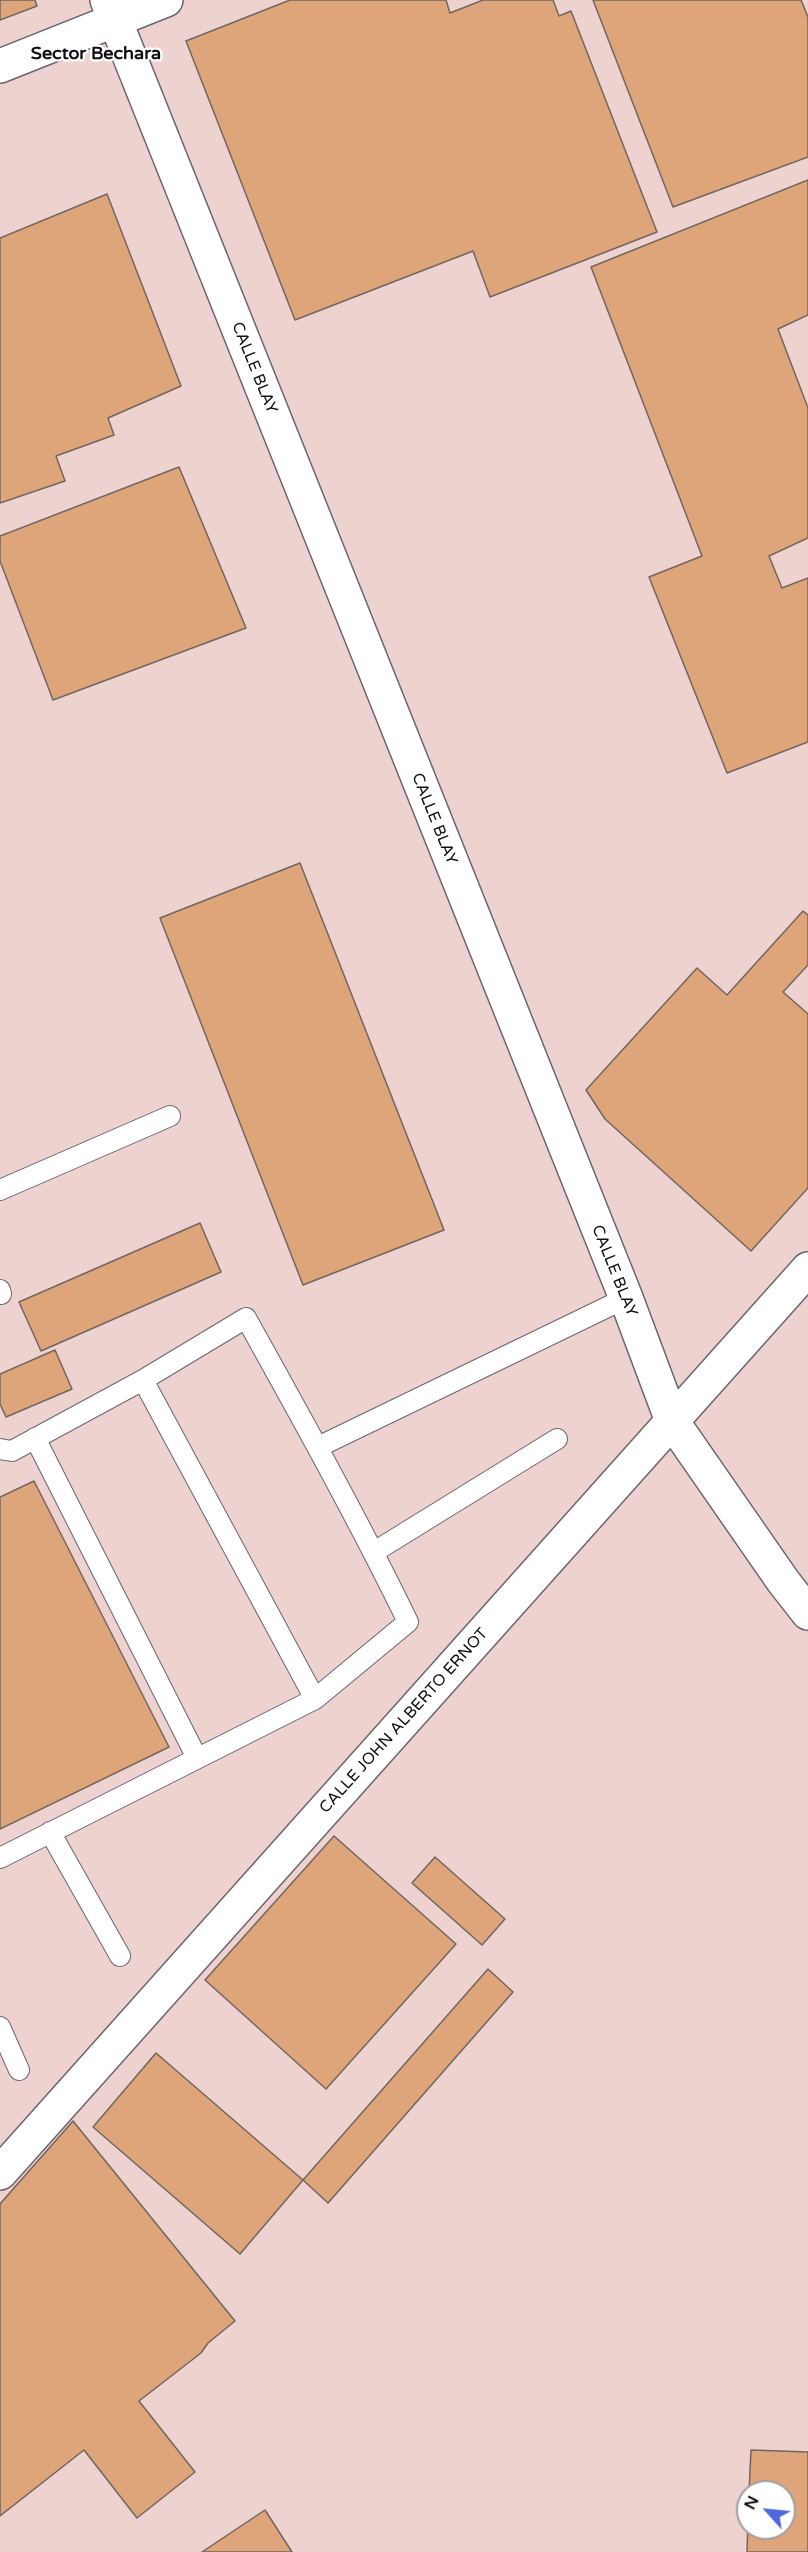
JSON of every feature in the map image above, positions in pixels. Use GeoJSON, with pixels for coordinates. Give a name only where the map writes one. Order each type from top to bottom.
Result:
{"type":"FeatureCollection","features":[{"type":"Feature","properties":{"kind":"street"},"geometry":{"type":"LineString","coordinates":[[0,66],[111,10],[166,0]]}},
{"type":"Feature","properties":{"kind":"street","name":"CALLE BLAY"},"geometry":{"type":"LineString","coordinates":[[111,10],[626,1298],[672,1421],[783,1581],[808,1613]]}},
{"type":"Feature","properties":{"kind":"street","name":"CALLE JOHN ALBERTO ERNOT"},"geometry":{"type":"LineString","coordinates":[[0,2173],[808,1269]]}},
{"type":"Feature","properties":{"kind":"lane"},"geometry":{"type":"LineString","coordinates":[[0,1190],[170,1116]]}},
{"type":"Feature","properties":{"kind":"lane"},"geometry":{"type":"LineString","coordinates":[[318,1447],[626,1298]]}},
{"type":"Feature","properties":{"kind":"lane"},"geometry":{"type":"LineString","coordinates":[[0,1449],[12,1451],[143,1380],[246,1318],[374,1552],[408,1623],[315,1699],[0,1858]]}},
{"type":"Feature","properties":{"kind":"lane"},"geometry":{"type":"LineString","coordinates":[[143,1380],[315,1699]]}},
{"type":"Feature","properties":{"kind":"lane"},"geometry":{"type":"LineString","coordinates":[[35,1438],[197,1758]]}},
{"type":"Feature","properties":{"kind":"lane"},"geometry":{"type":"LineString","coordinates":[[374,1552],[557,1439]]}},
{"type":"Feature","properties":{"kind":"lane"},"geometry":{"type":"LineString","coordinates":[[50,1832],[120,1956]]}},
{"type":"Feature","properties":{"kind":"lane"},"geometry":{"type":"LineString","coordinates":[[0,2027],[19,2070]]}},
{"type":"Feature","properties":{"kind":"shaded area"},"geometry":{"type":"Polygon","coordinates":[[[0,0],[808,0],[808,2552],[0,2552],[0,0]]]}},
{"type":"Feature","properties":{"kind":"building"},"geometry":{"type":"Polygon","coordinates":[[[0,0],[35,0],[37,6],[0,20],[0,0]]]}},
{"type":"Feature","properties":{"kind":"building"},"geometry":{"type":"Polygon","coordinates":[[[290,0],[446,0],[450,13],[483,0],[553,0],[559,16],[571,11],[657,232],[490,297],[473,251],[295,320],[186,41],[290,0]]]}},
{"type":"Feature","properties":{"kind":"building"},"geometry":{"type":"Polygon","coordinates":[[[593,0],[801,0],[808,17],[808,157],[673,207],[593,0]]]}},
{"type":"Feature","properties":{"kind":"building"},"geometry":{"type":"Polygon","coordinates":[[[808,180],[808,315],[778,329],[808,408],[808,538],[769,556],[782,588],[808,578],[808,742],[727,773],[649,577],[702,556],[591,267],[808,180]]]}},
{"type":"Feature","properties":{"kind":"building"},"geometry":{"type":"Polygon","coordinates":[[[107,194],[181,386],[108,418],[114,435],[56,456],[65,481],[0,503],[0,238],[107,194]]]}},
{"type":"Feature","properties":{"kind":"building"},"geometry":{"type":"Polygon","coordinates":[[[179,467],[246,628],[53,700],[0,561],[0,536],[179,467]]]}},
{"type":"Feature","properties":{"kind":"building"},"geometry":{"type":"Polygon","coordinates":[[[300,863],[444,1230],[303,1285],[160,918],[300,863]]]}},
{"type":"Feature","properties":{"kind":"building"},"geometry":{"type":"Polygon","coordinates":[[[803,911],[808,915],[808,965],[783,992],[808,1014],[808,1188],[751,1251],[605,1119],[586,1090],[697,968],[727,995],[803,911]]]}},
{"type":"Feature","properties":{"kind":"building"},"geometry":{"type":"Polygon","coordinates":[[[200,1223],[221,1272],[41,1351],[19,1302],[200,1223]]]}},
{"type":"Feature","properties":{"kind":"building"},"geometry":{"type":"Polygon","coordinates":[[[55,1350],[72,1389],[6,1417],[0,1404],[0,1374],[55,1350]]]}},
{"type":"Feature","properties":{"kind":"building"},"geometry":{"type":"Polygon","coordinates":[[[34,1481],[169,1747],[0,1829],[0,1497],[34,1481]]]}},
{"type":"Feature","properties":{"kind":"building"},"geometry":{"type":"Polygon","coordinates":[[[334,1836],[456,1944],[326,2089],[205,1980],[334,1836]]]}},
{"type":"Feature","properties":{"kind":"building"},"geometry":{"type":"Polygon","coordinates":[[[435,1857],[505,1919],[482,1945],[412,1883],[435,1857]]]}},
{"type":"Feature","properties":{"kind":"building"},"geometry":{"type":"Polygon","coordinates":[[[488,1969],[513,1992],[328,2203],[303,2180],[488,1969]]]}},
{"type":"Feature","properties":{"kind":"building"},"geometry":{"type":"Polygon","coordinates":[[[156,2053],[303,2180],[240,2254],[93,2127],[156,2053]]]}},
{"type":"Feature","properties":{"kind":"building"},"geometry":{"type":"Polygon","coordinates":[[[73,2121],[235,2321],[208,2343],[201,2353],[139,2401],[195,2472],[137,2518],[84,2450],[0,2516],[0,2204],[73,2121]]]}},
{"type":"Feature","properties":{"kind":"building"},"geometry":{"type":"Polygon","coordinates":[[[751,2450],[808,2452],[808,2552],[747,2552],[747,2540],[796,2540],[796,2480],[750,2480],[751,2450]]]}},
{"type":"Feature","properties":{"kind":"building"},"geometry":{"type":"Polygon","coordinates":[[[265,2510],[292,2552],[202,2552],[265,2510]]]}},
{"type":"Feature","properties":{"kind":"district","name":"Sector Bechara"},"geometry":{"type":"Point","coordinates":[96,54]}}]}
